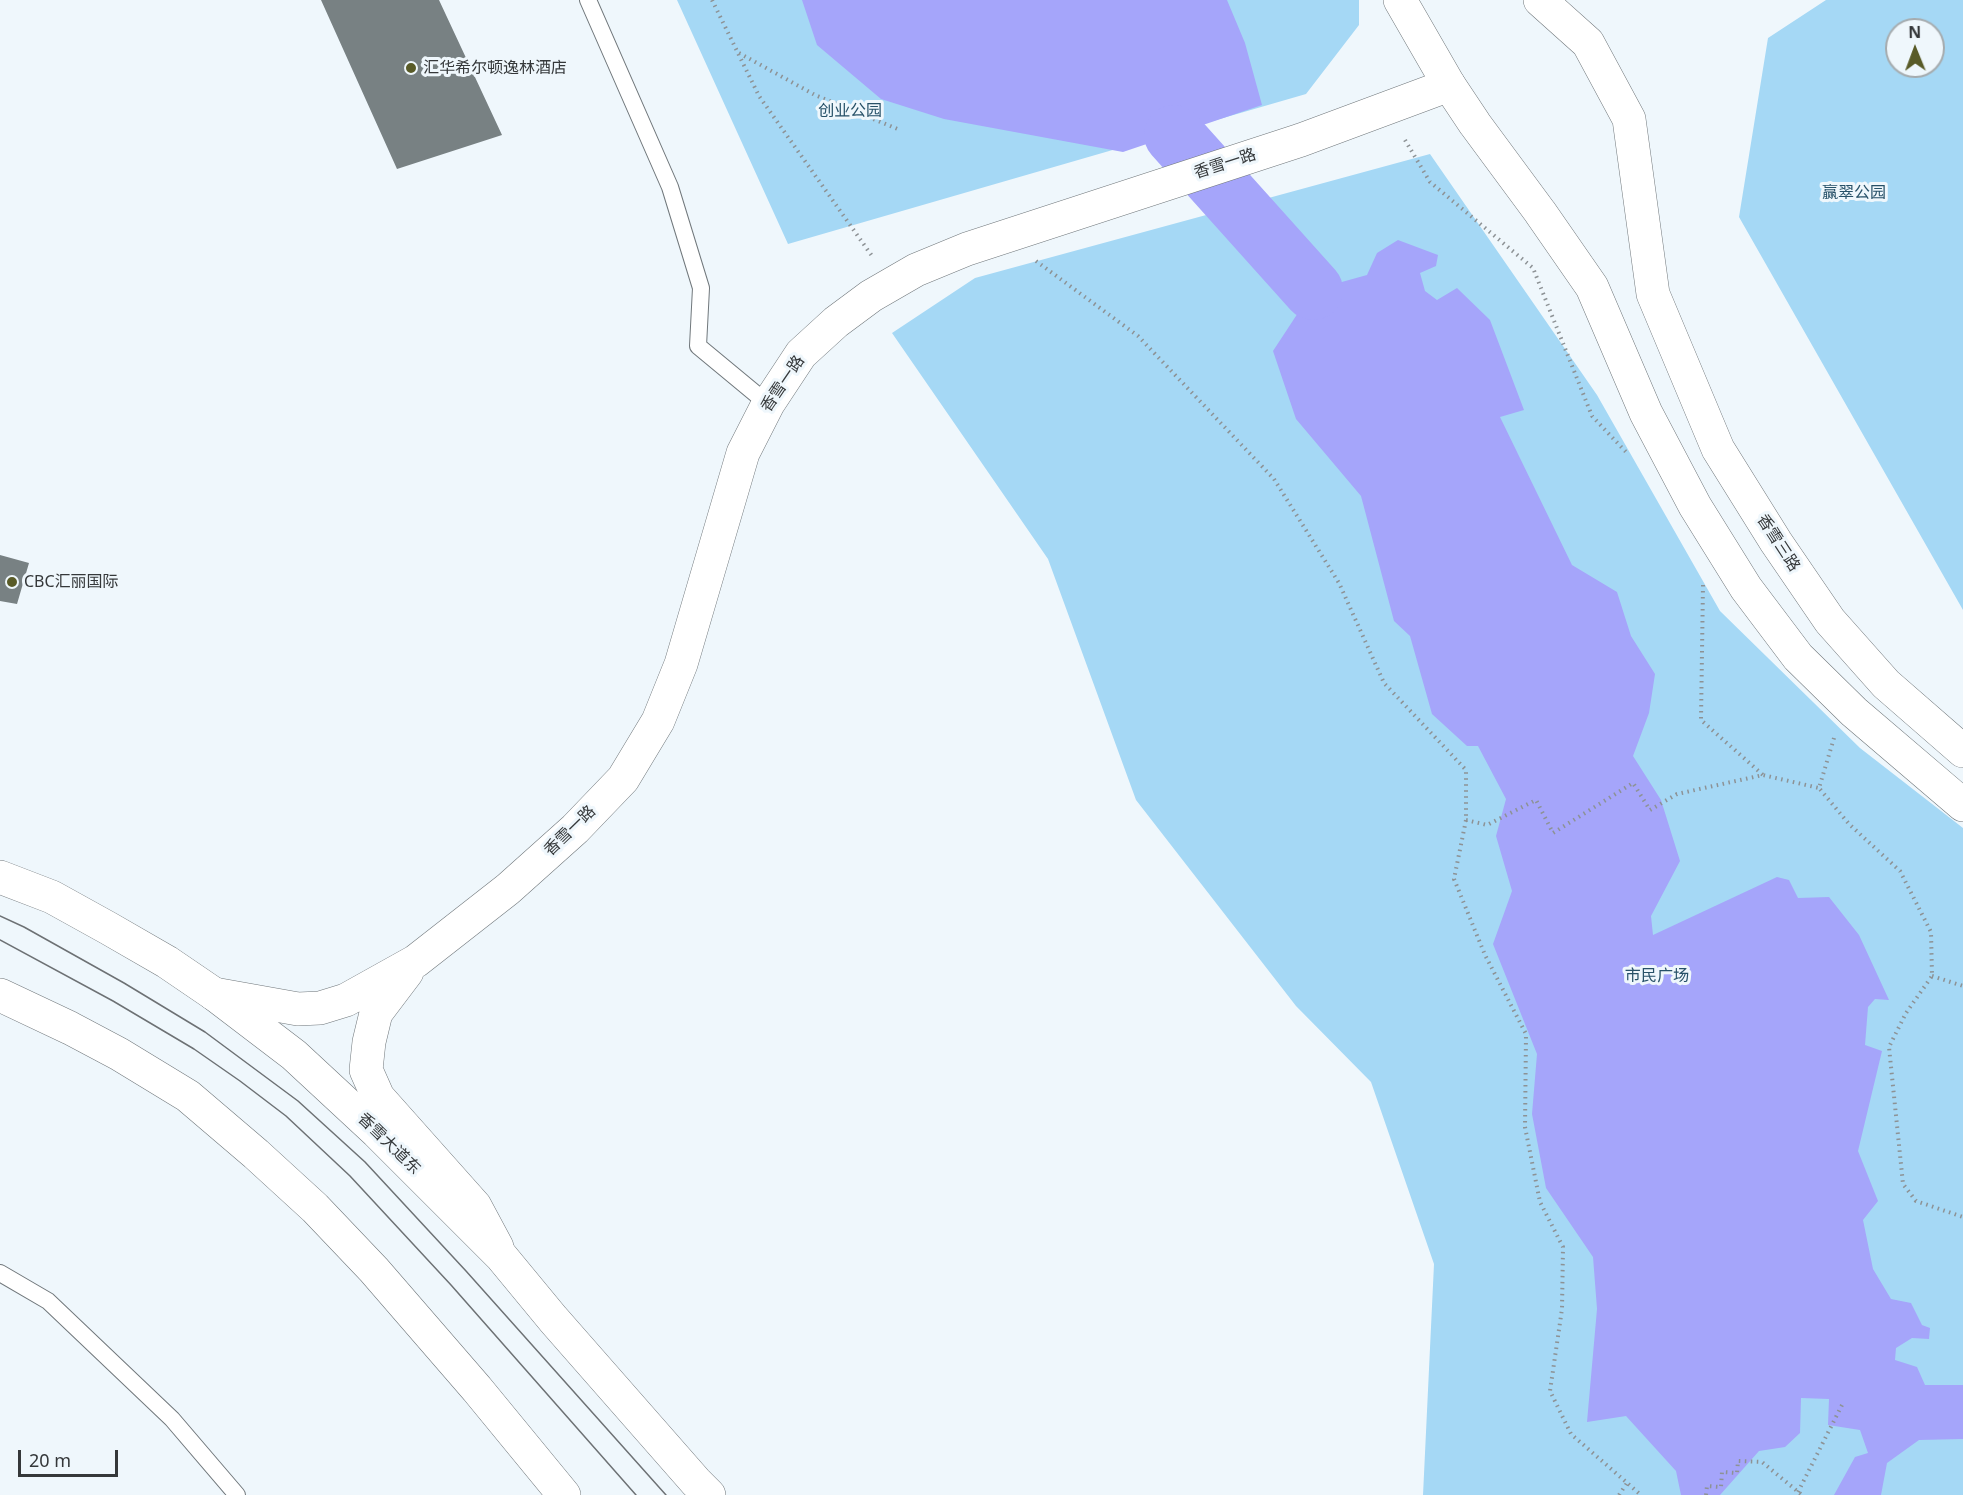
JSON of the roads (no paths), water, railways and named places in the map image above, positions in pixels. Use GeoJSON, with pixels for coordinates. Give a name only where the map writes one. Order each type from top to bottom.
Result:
{"type":"FeatureCollection","features":[{"type":"Feature","properties":{"kind":"street"},"geometry":{"type":"LineString","coordinates":[[1400,0],[1449,86],[1592,287],[1646,413],[1695,506],[1746,588],[1798,657],[1854,712],[1962,802]]}},
{"type":"Feature","properties":{"kind":"street","name":"香雪三路"},"geometry":{"type":"LineString","coordinates":[[1540,0],[1588,43],[1629,119],[1653,294],[1718,449],[1830,621],[1886,684],[1963,750]]}},
{"type":"Feature","properties":{"kind":"street","name":"香雪一路"},"geometry":{"type":"LineString","coordinates":[[416,961],[508,889],[575,829],[623,779],[658,721],[681,664],[743,453],[768,404],[801,354],[836,322],[916,270],[1058,218],[1301,140],[1449,86]]}},
{"type":"Feature","properties":{"kind":"street","name":"香雪大道东"},"geometry":{"type":"LineString","coordinates":[[0,877],[52,897],[167,962],[214,994],[294,1055],[377,1132],[501,1256],[553,1319],[709,1495]]}},
{"type":"Feature","properties":{"kind":"street"},"geometry":{"type":"LineString","coordinates":[[214,994],[298,1009],[320,1008],[346,1000],[416,961]]}},
{"type":"Feature","properties":{"kind":"street"},"geometry":{"type":"LineString","coordinates":[[416,961],[376,1013],[369,1042],[366,1070],[378,1097],[475,1206],[501,1256]]}},
{"type":"Feature","properties":{"kind":"street"},"geometry":{"type":"LineString","coordinates":[[0,996],[80,1033],[188,1096],[256,1154],[315,1209],[374,1270],[477,1389],[564,1495]]}},
{"type":"Feature","properties":{"kind":"lane"},"geometry":{"type":"LineString","coordinates":[[588,0],[673,198],[702,288],[698,346],[768,404]]}},
{"type":"Feature","properties":{"kind":"lane"},"geometry":{"type":"LineString","coordinates":[[0,1273],[48,1301],[172,1419],[237,1495]]}},
{"type":"Feature","properties":{"kind":"water"},"geometry":{"type":"Polygon","coordinates":[[[802,0],[1227,0],[1245,43],[1262,105],[1123,152],[944,119],[881,99],[817,45],[802,0]]]}},
{"type":"Feature","properties":{"kind":"water"},"geometry":{"type":"Polygon","coordinates":[[[1398,240],[1438,255],[1436,266],[1420,273],[1425,291],[1437,300],[1457,288],[1490,320],[1524,410],[1500,417],[1572,565],[1617,592],[1631,636],[1655,674],[1649,713],[1633,756],[1661,800],[1680,861],[1651,916],[1653,935],[1777,877],[1789,880],[1798,898],[1829,897],[1859,935],[1889,1000],[1875,999],[1868,1007],[1865,1045],[1882,1051],[1858,1151],[1878,1201],[1863,1220],[1873,1269],[1891,1299],[1911,1303],[1922,1325],[1930,1328],[1929,1339],[1912,1338],[1896,1348],[1895,1360],[1917,1367],[1925,1385],[1963,1385],[1963,1439],[1919,1440],[1887,1463],[1881,1495],[1834,1495],[1855,1457],[1868,1453],[1860,1430],[1828,1425],[1829,1399],[1801,1398],[1800,1433],[1785,1447],[1759,1451],[1720,1495],[1681,1495],[1676,1471],[1626,1416],[1587,1422],[1597,1309],[1593,1257],[1546,1188],[1532,1114],[1537,1054],[1493,944],[1512,891],[1496,836],[1506,799],[1478,746],[1467,746],[1432,714],[1410,636],[1394,621],[1361,496],[1296,419],[1273,351],[1313,290],[1367,275],[1377,253],[1398,240]]]}},
{"type":"Feature","properties":{"kind":"waterway"},"geometry":{"type":"LineString","coordinates":[[1174,135],[1313,290]]}},
{"type":"Feature","properties":{"kind":"tram line"},"geometry":{"type":"LineString","coordinates":[[0,916],[124,983],[205,1032],[298,1101],[365,1162],[466,1271],[666,1495]]}},
{"type":"Feature","properties":{"kind":"tram line"},"geometry":{"type":"LineString","coordinates":[[0,940],[113,1001],[194,1049],[286,1116],[350,1176],[451,1285],[636,1495]]}},
{"type":"Feature","properties":{"kind":"place","name":"汇华希尔顿逸林酒店"},"geometry":{"type":"Point","coordinates":[411,68]}},
{"type":"Feature","properties":{"kind":"place","name":"CBC汇丽国际"},"geometry":{"type":"Point","coordinates":[12,582]}},
{"type":"Feature","properties":{"kind":"park label","name":"创业公园"},"geometry":{"type":"Point","coordinates":[850,111]}},
{"type":"Feature","properties":{"kind":"park label","name":"赢翠公园"},"geometry":{"type":"Point","coordinates":[1854,193]}},
{"type":"Feature","properties":{"kind":"park label","name":"市民广场"},"geometry":{"type":"Point","coordinates":[1657,976]}}]}
